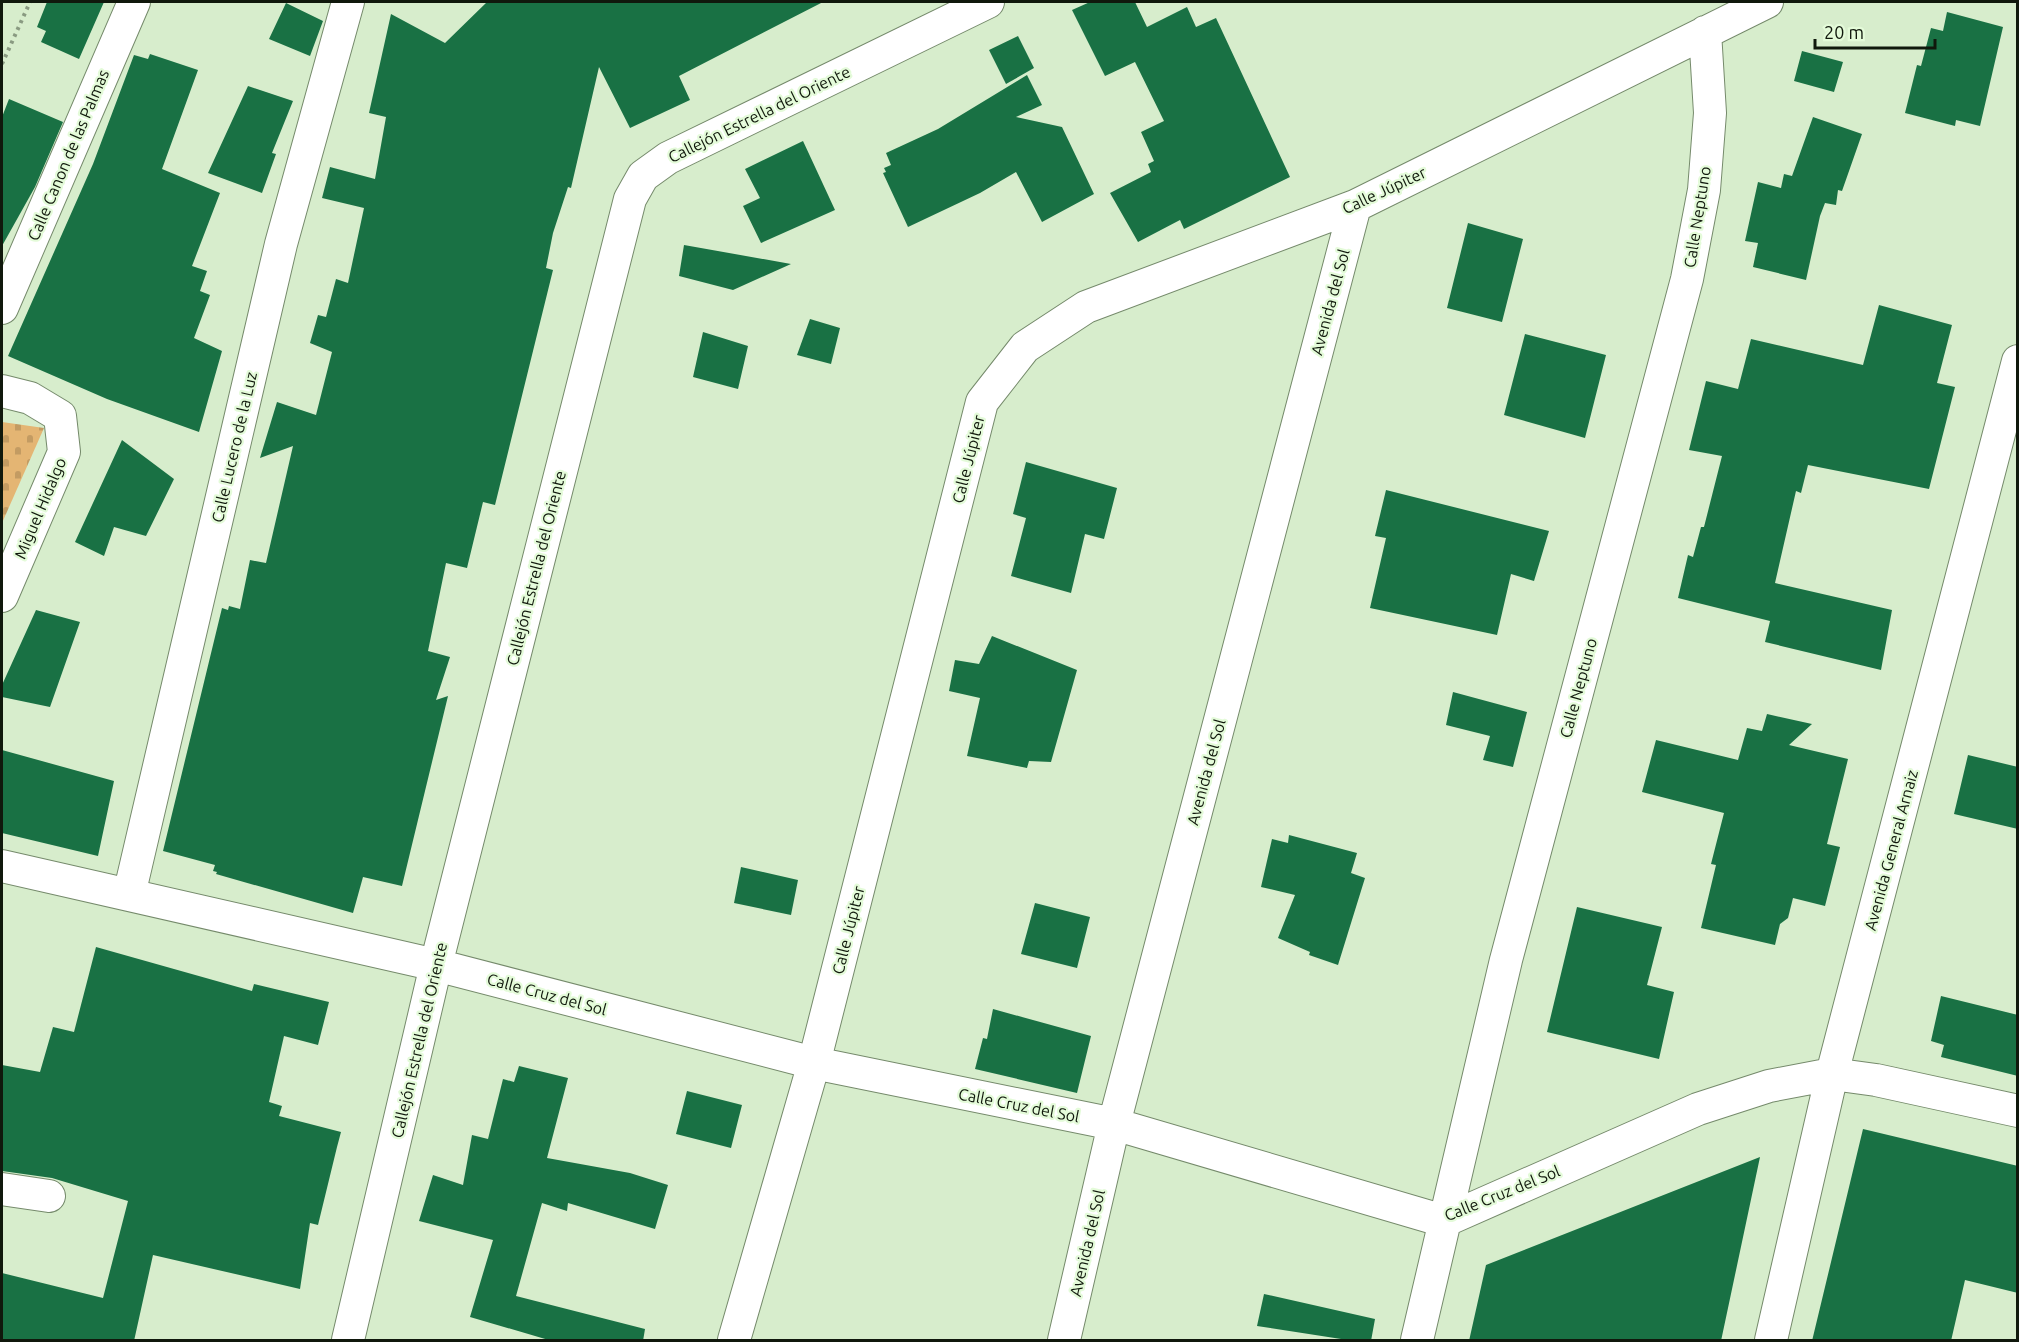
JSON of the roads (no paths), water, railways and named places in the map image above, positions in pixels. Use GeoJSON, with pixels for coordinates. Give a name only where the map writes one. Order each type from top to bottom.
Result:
{"type":"FeatureCollection","features":[{"type":"Feature","properties":{"kind":"street","name":"Calle Canon de las Palmas"},"geometry":{"type":"LineString","coordinates":[[2,308],[134,2]]}},
{"type":"Feature","properties":{"kind":"street","name":"Calle Lucero de la Luz"},"geometry":{"type":"LineString","coordinates":[[129,895],[281,244],[348,2]]}},
{"type":"Feature","properties":{"kind":"street","name":"Callejón Estrella del Oriente"},"geometry":{"type":"LineString","coordinates":[[348,1341],[436,965],[630,199],[643,176],[668,158],[988,2]]}},
{"type":"Feature","properties":{"kind":"street","name":"Calle Júpiter"},"geometry":{"type":"LineString","coordinates":[[734,1341],[814,1064],[982,402],[1025,347],[1086,307],[1355,206],[1767,2]]}},
{"type":"Feature","properties":{"kind":"street","name":"Calle Neptuno"},"geometry":{"type":"LineString","coordinates":[[1418,1341],[1506,960],[1687,279],[1704,190],[1710,112],[1705,32]]}},
{"type":"Feature","properties":{"kind":"street","name":"Avenida del Sol"},"geometry":{"type":"LineString","coordinates":[[1064,1341],[1114,1124],[1355,206]]}},
{"type":"Feature","properties":{"kind":"street","name":"Avenida General Arnaiz"},"geometry":{"type":"LineString","coordinates":[[1771,1341],[1832,1074],[2018,361]]}},
{"type":"Feature","properties":{"kind":"street","name":"Miguel Hidalgo"},"geometry":{"type":"LineString","coordinates":[[2,392],[30,398],[60,416],[64,452],[2,596]]}},
{"type":"Feature","properties":{"kind":"street","name":"Calle Cruz del Sol"},"geometry":{"type":"LineString","coordinates":[[2,866],[436,965],[814,1064],[1114,1124],[1444,1221],[1698,1109],[1769,1086],[1832,1074],[1876,1080],[2018,1111]]}},
{"type":"Feature","properties":{"kind":"street"},"geometry":{"type":"LineString","coordinates":[[2,1189],[49,1196]]}}]}
